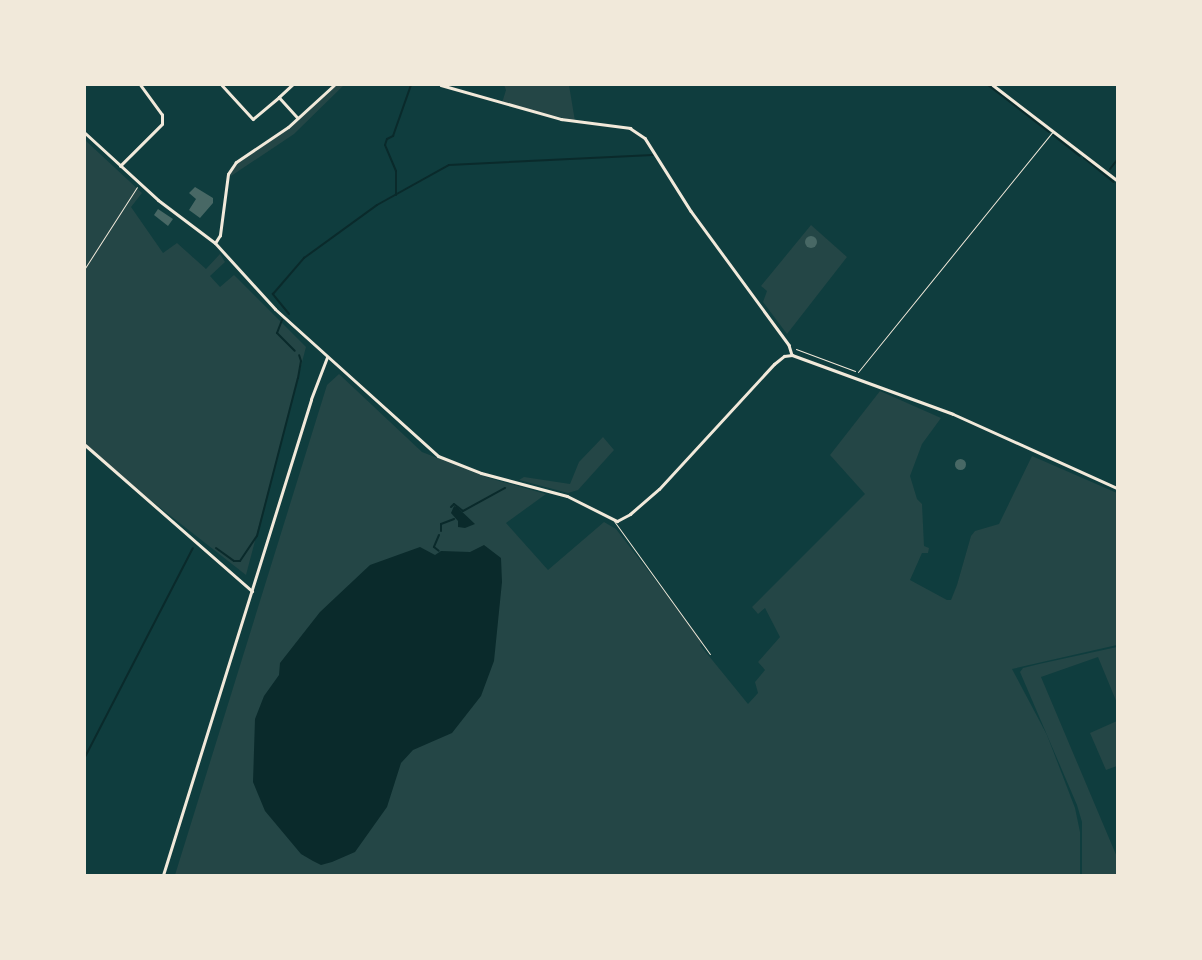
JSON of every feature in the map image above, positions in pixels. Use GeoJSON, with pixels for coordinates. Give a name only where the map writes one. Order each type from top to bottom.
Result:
{"type":"FeatureCollection","features":[{"type":"Feature","properties":{"kind":"main road"},"geometry":{"type":"LineString","coordinates":[[215,243],[220,235],[228,174],[236,162],[298,118],[334,85]]}},
{"type":"Feature","properties":{"kind":"main road"},"geometry":{"type":"LineString","coordinates":[[85,133],[140,184],[215,243],[270,303],[392,417],[438,456],[480,473],[567,496],[613,520],[630,514],[659,489],[774,364],[784,356],[792,355],[960,417],[1117,488]]}},
{"type":"Feature","properties":{"kind":"main road"},"geometry":{"type":"LineString","coordinates":[[164,875],[311,399],[327,357]]}},
{"type":"Feature","properties":{"kind":"main road"},"geometry":{"type":"LineString","coordinates":[[85,445],[252,591]]}},
{"type":"Feature","properties":{"kind":"street"},"geometry":{"type":"LineString","coordinates":[[120,166],[162,124],[162,114],[140,85]]}},
{"type":"Feature","properties":{"kind":"street"},"geometry":{"type":"LineString","coordinates":[[222,85],[253,119],[292,85]]}},
{"type":"Feature","properties":{"kind":"street"},"geometry":{"type":"LineString","coordinates":[[226,88],[229,85]]}},
{"type":"Feature","properties":{"kind":"street"},"geometry":{"type":"LineString","coordinates":[[442,85],[561,120],[630,128],[645,138],[690,211],[790,348],[792,355]]}},
{"type":"Feature","properties":{"kind":"street"},"geometry":{"type":"LineString","coordinates":[[993,85],[1117,180]]}},
{"type":"Feature","properties":{"kind":"street"},"geometry":{"type":"LineString","coordinates":[[279,97],[298,118]]}},
{"type":"Feature","properties":{"kind":"lane"},"geometry":{"type":"LineString","coordinates":[[858,372],[1052,132]]}},
{"type":"Feature","properties":{"kind":"lane"},"geometry":{"type":"LineString","coordinates":[[613,520],[710,654]]}},
{"type":"Feature","properties":{"kind":"path"},"geometry":{"type":"LineString","coordinates":[[85,268],[140,184]]}},
{"type":"Feature","properties":{"kind":"path"},"geometry":{"type":"LineString","coordinates":[[790,348],[858,372]]}},
{"type":"Feature","properties":{"kind":"shaded area"},"geometry":{"type":"Polygon","coordinates":[[[334,85],[344,85],[294,134],[231,176],[228,174],[236,162],[288,127],[334,85]]]}},
{"type":"Feature","properties":{"kind":"shaded area"},"geometry":{"type":"Polygon","coordinates":[[[504,85],[569,85],[575,121],[502,103],[506,90],[504,85]]]}},
{"type":"Feature","properties":{"kind":"shaded area"},"geometry":{"type":"Polygon","coordinates":[[[85,140],[142,193],[131,207],[163,253],[177,243],[206,269],[220,254],[225,262],[210,276],[220,287],[234,275],[306,347],[246,575],[135,488],[85,445],[85,140]]]}},
{"type":"Feature","properties":{"kind":"shaded area"},"geometry":{"type":"Polygon","coordinates":[[[811,225],[847,257],[787,334],[763,302],[767,291],[761,286],[811,225]]]}},
{"type":"Feature","properties":{"kind":"shaded area"},"geometry":{"type":"Polygon","coordinates":[[[339,374],[422,452],[489,478],[546,494],[506,523],[548,570],[604,522],[616,529],[703,642],[700,645],[748,704],[758,693],[755,682],[765,670],[758,662],[780,637],[765,608],[758,614],[752,607],[865,494],[830,455],[880,391],[941,418],[922,444],[910,476],[917,499],[922,504],[924,546],[929,548],[928,553],[922,553],[910,580],[947,600],[951,600],[957,585],[971,536],[975,531],[999,524],[1032,456],[1117,493],[1117,645],[1012,669],[1047,735],[1075,808],[1080,832],[1080,875],[175,875],[327,385],[339,374]]]}},
{"type":"Feature","properties":{"kind":"shaded area"},"geometry":{"type":"Polygon","coordinates":[[[603,437],[614,450],[578,490],[568,493],[519,480],[524,477],[570,484],[579,462],[603,437]]]}},
{"type":"Feature","properties":{"kind":"shaded area"},"geometry":{"type":"Polygon","coordinates":[[[454,506],[475,524],[465,528],[458,527],[458,521],[451,513],[454,506]]]}},
{"type":"Feature","properties":{"kind":"shaded area"},"geometry":{"type":"Polygon","coordinates":[[[484,545],[501,558],[502,582],[494,661],[481,696],[452,733],[413,750],[401,763],[387,807],[355,852],[321,865],[313,861],[301,854],[265,811],[253,782],[255,719],[264,696],[279,675],[280,663],[320,612],[370,565],[420,547],[435,555],[441,551],[470,552],[484,545]]]}},
{"type":"Feature","properties":{"kind":"shaded area"},"geometry":{"type":"Polygon","coordinates":[[[1117,647],[1117,703],[1098,657],[1041,677],[1117,857],[1117,875],[1082,875],[1082,822],[1077,805],[1020,672],[1023,668],[1117,647]]]}},
{"type":"Feature","properties":{"kind":"shaded area"},"geometry":{"type":"Polygon","coordinates":[[[1117,721],[1117,766],[1106,770],[1090,733],[1117,721]]]}},
{"type":"Feature","properties":{"kind":"building"},"geometry":{"type":"Polygon","coordinates":[[[195,187],[213,198],[213,203],[200,218],[189,210],[196,199],[189,193],[195,187]]]}},
{"type":"Feature","properties":{"kind":"building"},"geometry":{"type":"Polygon","coordinates":[[[158,209],[173,219],[168,226],[154,215],[158,209]]]}},
{"type":"Feature","properties":{"kind":"building"},"geometry":{"type":"Polygon","coordinates":[[[809,236],[813,236],[817,242],[813,248],[809,248],[805,244],[805,240],[809,236]]]}},
{"type":"Feature","properties":{"kind":"building"},"geometry":{"type":"Polygon","coordinates":[[[960,458],[966,464],[960,470],[954,464],[960,458]]]}},
{"type":"Feature","properties":{"kind":"waterway"},"geometry":{"type":"LineString","coordinates":[[396,195],[396,171],[385,145],[387,139],[393,136],[411,85]]}},
{"type":"Feature","properties":{"kind":"waterway"},"geometry":{"type":"LineString","coordinates":[[988,85],[1049,132]]}},
{"type":"Feature","properties":{"kind":"waterway"},"geometry":{"type":"LineString","coordinates":[[1053,135],[1080,156]]}},
{"type":"Feature","properties":{"kind":"waterway"},"geometry":{"type":"LineString","coordinates":[[289,314],[273,294],[304,258],[377,205],[449,165],[653,155]]}},
{"type":"Feature","properties":{"kind":"waterway"},"geometry":{"type":"LineString","coordinates":[[1084,158],[1114,182]]}},
{"type":"Feature","properties":{"kind":"waterway"},"geometry":{"type":"LineString","coordinates":[[1110,169],[1117,160]]}},
{"type":"Feature","properties":{"kind":"waterway"},"geometry":{"type":"LineString","coordinates":[[282,320],[277,333],[295,351]]}},
{"type":"Feature","properties":{"kind":"waterway"},"geometry":{"type":"LineString","coordinates":[[216,548],[234,561],[240,561],[257,536],[298,378],[301,361],[299,355]]}},
{"type":"Feature","properties":{"kind":"waterway"},"geometry":{"type":"LineString","coordinates":[[451,507],[454,504],[463,511],[505,488]]}},
{"type":"Feature","properties":{"kind":"waterway"},"geometry":{"type":"LineString","coordinates":[[441,531],[441,524],[454,519]]}},
{"type":"Feature","properties":{"kind":"waterway"},"geometry":{"type":"LineString","coordinates":[[439,535],[434,547],[439,551]]}},
{"type":"Feature","properties":{"kind":"waterway"},"geometry":{"type":"LineString","coordinates":[[85,757],[193,548]]}}]}
